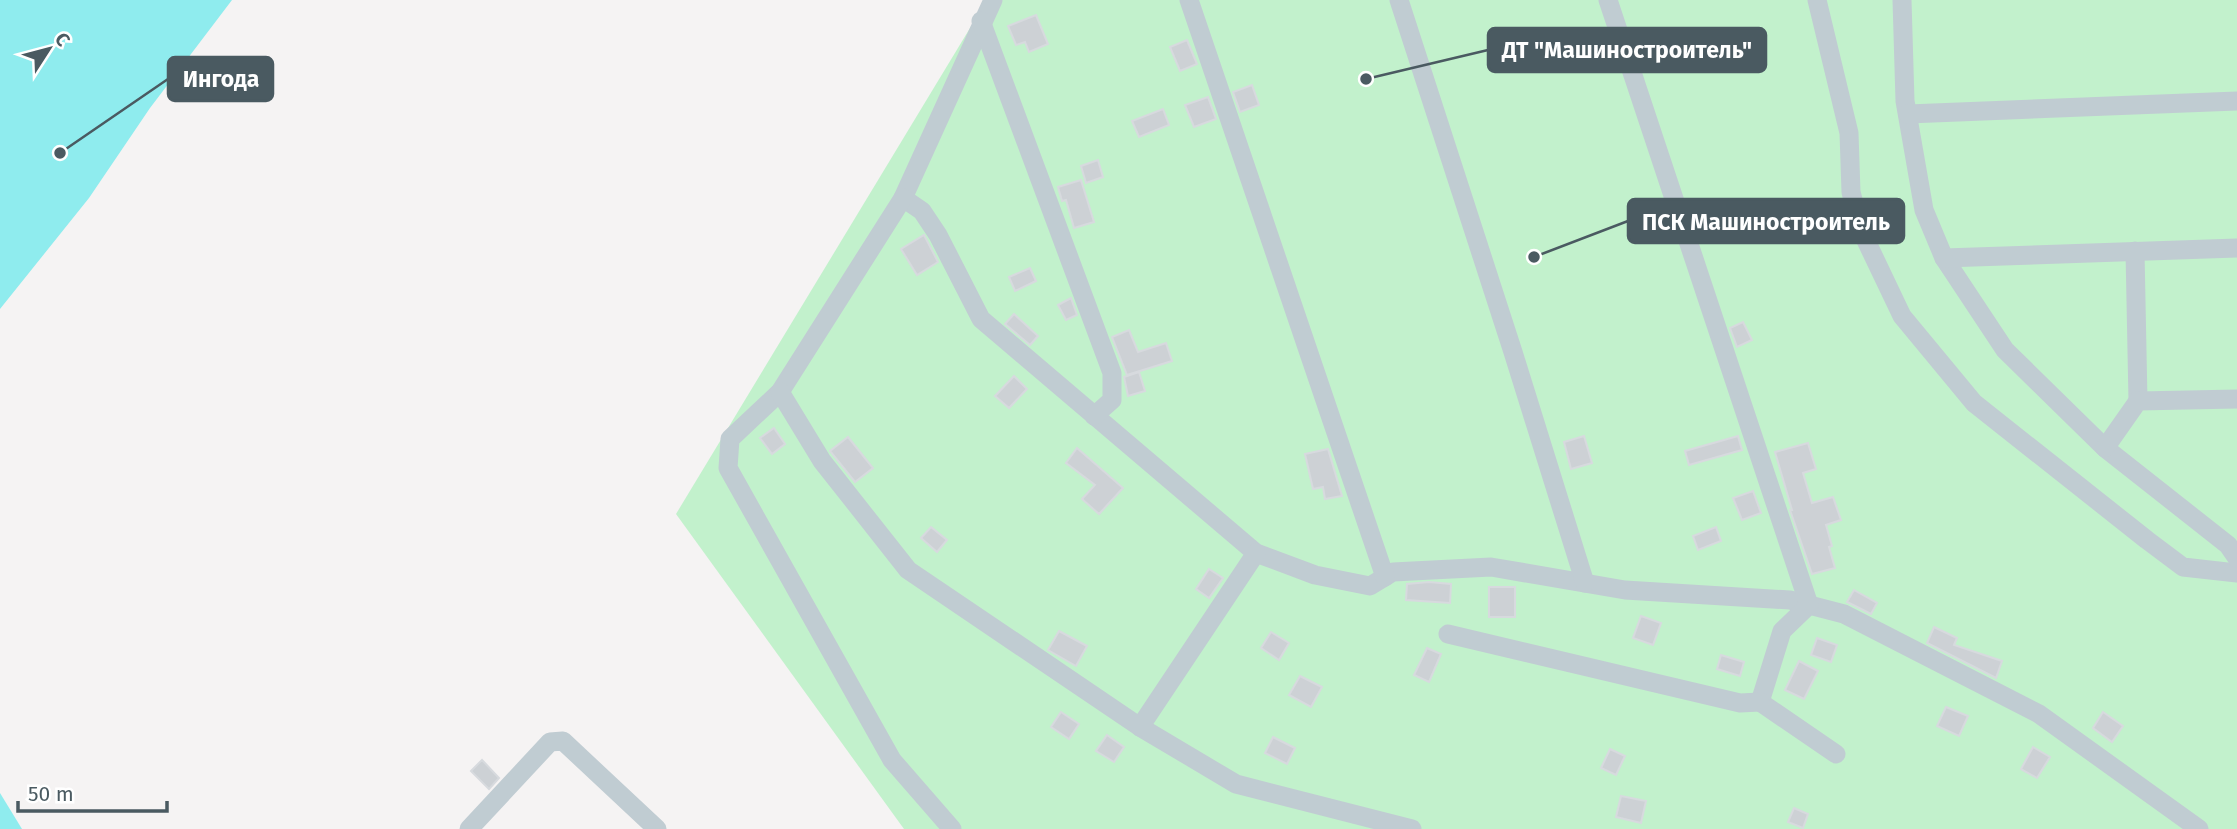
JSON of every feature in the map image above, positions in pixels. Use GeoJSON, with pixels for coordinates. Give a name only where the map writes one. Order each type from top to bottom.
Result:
{"type":"FeatureCollection","features":[{"type":"Feature","properties":{"kind":"street"},"geometry":{"type":"LineString","coordinates":[[952,829],[892,760],[728,468],[730,439],[780,393],[903,198],[993,0]]}},
{"type":"Feature","properties":{"kind":"street"},"geometry":{"type":"LineString","coordinates":[[1189,0],[1385,577]]}},
{"type":"Feature","properties":{"kind":"street"},"geometry":{"type":"LineString","coordinates":[[1399,0],[1585,583]]}},
{"type":"Feature","properties":{"kind":"street"},"geometry":{"type":"LineString","coordinates":[[1608,0],[1809,605]]}},
{"type":"Feature","properties":{"kind":"street"},"geometry":{"type":"LineString","coordinates":[[1817,0],[1849,133],[1851,192],[1861,230],[1902,316],[1974,403],[2147,540],[2183,567],[2237,573]]}},
{"type":"Feature","properties":{"kind":"street"},"geometry":{"type":"LineString","coordinates":[[1902,0],[1905,101],[1924,210],[1944,258],[2005,350],[2105,448],[2234,550]]}},
{"type":"Feature","properties":{"kind":"street"},"geometry":{"type":"LineString","coordinates":[[982,21],[1112,373],[1112,400],[1094,416]]}},
{"type":"Feature","properties":{"kind":"street"},"geometry":{"type":"LineString","coordinates":[[1908,114],[2237,101]]}},
{"type":"Feature","properties":{"kind":"street"},"geometry":{"type":"LineString","coordinates":[[903,198],[922,211],[981,319],[1256,554],[1315,575],[1370,586],[1392,572],[1491,567],[1625,590],[1790,600],[1844,614],[2039,713],[2199,829]]}},
{"type":"Feature","properties":{"kind":"street"},"geometry":{"type":"LineString","coordinates":[[1944,258],[2237,248]]}},
{"type":"Feature","properties":{"kind":"street"},"geometry":{"type":"LineString","coordinates":[[2105,448],[2138,401],[2135,251]]}},
{"type":"Feature","properties":{"kind":"street"},"geometry":{"type":"LineString","coordinates":[[780,393],[822,461],[908,570],[1140,727],[1236,784],[1412,829]]}},
{"type":"Feature","properties":{"kind":"street"},"geometry":{"type":"LineString","coordinates":[[2138,401],[2237,399]]}},
{"type":"Feature","properties":{"kind":"street"},"geometry":{"type":"LineString","coordinates":[[1140,727],[1256,554]]}},
{"type":"Feature","properties":{"kind":"street"},"geometry":{"type":"LineString","coordinates":[[1760,702],[1782,631],[1809,605]]}},
{"type":"Feature","properties":{"kind":"street"},"geometry":{"type":"LineString","coordinates":[[1448,634],[1740,703],[1760,702],[1836,754]]}},
{"type":"Feature","properties":{"kind":"street"},"geometry":{"type":"LineString","coordinates":[[469,829],[550,742],[563,741],[657,829]]}},
{"type":"Feature","properties":{"kind":"green space"},"geometry":{"type":"Polygon","coordinates":[[[987,0],[2237,0],[2237,829],[904,829],[676,514],[987,0]]]}},
{"type":"Feature","properties":{"kind":"water"},"geometry":{"type":"Polygon","coordinates":[[[0,0],[232,0],[150,108],[89,198],[0,309],[0,0]]]}},
{"type":"Feature","properties":{"kind":"water"},"geometry":{"type":"Polygon","coordinates":[[[0,793],[22,829],[0,829],[0,793]]]}},
{"type":"Feature","properties":{"kind":"building"},"geometry":{"type":"Polygon","coordinates":[[[1036,15],[1048,44],[1029,52],[1025,42],[1016,45],[1008,26],[1036,15]]]}},
{"type":"Feature","properties":{"kind":"building"},"geometry":{"type":"Polygon","coordinates":[[[1187,40],[1197,64],[1180,71],[1170,47],[1187,40]]]}},
{"type":"Feature","properties":{"kind":"building"},"geometry":{"type":"Polygon","coordinates":[[[1252,85],[1259,105],[1240,112],[1233,92],[1252,85]]]}},
{"type":"Feature","properties":{"kind":"building"},"geometry":{"type":"Polygon","coordinates":[[[1208,97],[1216,119],[1194,127],[1185,105],[1208,97]]]}},
{"type":"Feature","properties":{"kind":"building"},"geometry":{"type":"Polygon","coordinates":[[[1163,109],[1169,125],[1139,137],[1132,121],[1163,109]]]}},
{"type":"Feature","properties":{"kind":"building"},"geometry":{"type":"Polygon","coordinates":[[[1098,160],[1103,177],[1086,183],[1081,166],[1098,160]]]}},
{"type":"Feature","properties":{"kind":"building"},"geometry":{"type":"Polygon","coordinates":[[[1081,180],[1094,222],[1074,228],[1066,200],[1062,201],[1058,187],[1081,180]]]}},
{"type":"Feature","properties":{"kind":"building"},"geometry":{"type":"Polygon","coordinates":[[[924,235],[938,262],[917,275],[901,249],[924,235]]]}},
{"type":"Feature","properties":{"kind":"building"},"geometry":{"type":"Polygon","coordinates":[[[1030,268],[1036,281],[1015,291],[1009,277],[1030,268]]]}},
{"type":"Feature","properties":{"kind":"building"},"geometry":{"type":"Polygon","coordinates":[[[1071,298],[1077,315],[1066,320],[1058,305],[1071,298]]]}},
{"type":"Feature","properties":{"kind":"building"},"geometry":{"type":"Polygon","coordinates":[[[1014,314],[1038,336],[1030,345],[1005,324],[1014,314]]]}},
{"type":"Feature","properties":{"kind":"building"},"geometry":{"type":"Polygon","coordinates":[[[1743,322],[1752,340],[1737,347],[1730,328],[1743,322]]]}},
{"type":"Feature","properties":{"kind":"building"},"geometry":{"type":"Polygon","coordinates":[[[1129,330],[1138,352],[1166,343],[1172,361],[1127,375],[1112,337],[1129,330]]]}},
{"type":"Feature","properties":{"kind":"building"},"geometry":{"type":"Polygon","coordinates":[[[1139,372],[1145,391],[1128,396],[1124,377],[1139,372]]]}},
{"type":"Feature","properties":{"kind":"building"},"geometry":{"type":"Polygon","coordinates":[[[1014,376],[1027,389],[1009,408],[995,396],[1014,376]]]}},
{"type":"Feature","properties":{"kind":"building"},"geometry":{"type":"Polygon","coordinates":[[[774,428],[785,444],[772,454],[760,438],[774,428]]]}},
{"type":"Feature","properties":{"kind":"building"},"geometry":{"type":"Polygon","coordinates":[[[1584,436],[1592,463],[1571,469],[1564,442],[1584,436]]]}},
{"type":"Feature","properties":{"kind":"building"},"geometry":{"type":"Polygon","coordinates":[[[1738,436],[1742,450],[1689,465],[1685,451],[1738,436]]]}},
{"type":"Feature","properties":{"kind":"building"},"geometry":{"type":"Polygon","coordinates":[[[848,437],[873,468],[855,482],[830,451],[848,437]]]}},
{"type":"Feature","properties":{"kind":"building"},"geometry":{"type":"Polygon","coordinates":[[[1808,443],[1816,469],[1803,473],[1812,503],[1833,497],[1841,520],[1826,525],[1835,568],[1812,574],[1790,510],[1775,452],[1808,443]]]}},
{"type":"Feature","properties":{"kind":"building"},"geometry":{"type":"Polygon","coordinates":[[[1077,448],[1123,488],[1099,514],[1082,499],[1095,485],[1066,463],[1077,448]]]}},
{"type":"Feature","properties":{"kind":"building"},"geometry":{"type":"Polygon","coordinates":[[[1328,449],[1342,496],[1325,499],[1323,487],[1313,489],[1305,454],[1328,449]]]}},
{"type":"Feature","properties":{"kind":"building"},"geometry":{"type":"Polygon","coordinates":[[[1753,491],[1761,513],[1742,520],[1733,498],[1753,491]]]}},
{"type":"Feature","properties":{"kind":"building"},"geometry":{"type":"Polygon","coordinates":[[[931,527],[947,540],[937,552],[921,538],[931,527]]]}},
{"type":"Feature","properties":{"kind":"building"},"geometry":{"type":"Polygon","coordinates":[[[1716,527],[1721,541],[1698,550],[1693,536],[1716,527]]]}},
{"type":"Feature","properties":{"kind":"building"},"geometry":{"type":"Polygon","coordinates":[[[1209,569],[1223,578],[1209,598],[1196,589],[1209,569]]]}},
{"type":"Feature","properties":{"kind":"building"},"geometry":{"type":"Polygon","coordinates":[[[1407,584],[1451,584],[1450,603],[1406,600],[1407,584]]]}},
{"type":"Feature","properties":{"kind":"building"},"geometry":{"type":"Polygon","coordinates":[[[1489,587],[1515,587],[1515,617],[1489,617],[1489,587]]]}},
{"type":"Feature","properties":{"kind":"building"},"geometry":{"type":"Polygon","coordinates":[[[1854,590],[1877,603],[1871,614],[1847,602],[1854,590]]]}},
{"type":"Feature","properties":{"kind":"building"},"geometry":{"type":"Polygon","coordinates":[[[1641,616],[1661,623],[1653,645],[1633,638],[1641,616]]]}},
{"type":"Feature","properties":{"kind":"building"},"geometry":{"type":"Polygon","coordinates":[[[1934,627],[1957,638],[1954,645],[2002,661],[1996,678],[1927,643],[1934,627]]]}},
{"type":"Feature","properties":{"kind":"building"},"geometry":{"type":"Polygon","coordinates":[[[1059,631],[1087,646],[1076,666],[1048,650],[1059,631]]]}},
{"type":"Feature","properties":{"kind":"building"},"geometry":{"type":"Polygon","coordinates":[[[1271,632],[1289,643],[1279,660],[1261,648],[1271,632]]]}},
{"type":"Feature","properties":{"kind":"building"},"geometry":{"type":"Polygon","coordinates":[[[1817,638],[1837,645],[1831,662],[1811,655],[1817,638]]]}},
{"type":"Feature","properties":{"kind":"building"},"geometry":{"type":"Polygon","coordinates":[[[1427,648],[1441,654],[1429,682],[1414,675],[1427,648]]]}},
{"type":"Feature","properties":{"kind":"building"},"geometry":{"type":"Polygon","coordinates":[[[1721,655],[1744,662],[1740,676],[1717,669],[1721,655]]]}},
{"type":"Feature","properties":{"kind":"building"},"geometry":{"type":"Polygon","coordinates":[[[1799,661],[1818,671],[1804,699],[1785,690],[1799,661]]]}},
{"type":"Feature","properties":{"kind":"building"},"geometry":{"type":"Polygon","coordinates":[[[1300,676],[1322,687],[1311,707],[1289,695],[1300,676]]]}},
{"type":"Feature","properties":{"kind":"building"},"geometry":{"type":"Polygon","coordinates":[[[1946,707],[1968,716],[1959,736],[1937,726],[1946,707]]]}},
{"type":"Feature","properties":{"kind":"building"},"geometry":{"type":"Polygon","coordinates":[[[1061,712],[1079,724],[1069,739],[1051,727],[1061,712]]]}},
{"type":"Feature","properties":{"kind":"building"},"geometry":{"type":"Polygon","coordinates":[[[2103,712],[2123,726],[2112,742],[2093,728],[2103,712]]]}},
{"type":"Feature","properties":{"kind":"building"},"geometry":{"type":"Polygon","coordinates":[[[1107,735],[1124,747],[1114,762],[1096,751],[1107,735]]]}},
{"type":"Feature","properties":{"kind":"building"},"geometry":{"type":"Polygon","coordinates":[[[1273,737],[1295,748],[1287,764],[1265,753],[1273,737]]]}},
{"type":"Feature","properties":{"kind":"building"},"geometry":{"type":"Polygon","coordinates":[[[2033,747],[2050,757],[2037,778],[2021,769],[2033,747]]]}},
{"type":"Feature","properties":{"kind":"building"},"geometry":{"type":"Polygon","coordinates":[[[1610,749],[1625,756],[1616,775],[1601,768],[1610,749]]]}},
{"type":"Feature","properties":{"kind":"building"},"geometry":{"type":"Polygon","coordinates":[[[482,760],[499,778],[489,789],[471,771],[482,760]]]}},
{"type":"Feature","properties":{"kind":"building"},"geometry":{"type":"Polygon","coordinates":[[[1621,796],[1646,801],[1641,823],[1616,817],[1621,796]]]}},
{"type":"Feature","properties":{"kind":"building"},"geometry":{"type":"Polygon","coordinates":[[[1794,808],[1808,814],[1803,828],[1788,822],[1794,808]]]}},
{"type":"Feature","properties":{"kind":"place","name":"ДТ \"Машиностроитель\""},"geometry":{"type":"Point","coordinates":[1366,79]}},
{"type":"Feature","properties":{"kind":"place","name":"Ингода"},"geometry":{"type":"Point","coordinates":[60,153]}},
{"type":"Feature","properties":{"kind":"place","name":"ПСК Машиностроитель"},"geometry":{"type":"Point","coordinates":[1534,257]}}]}
